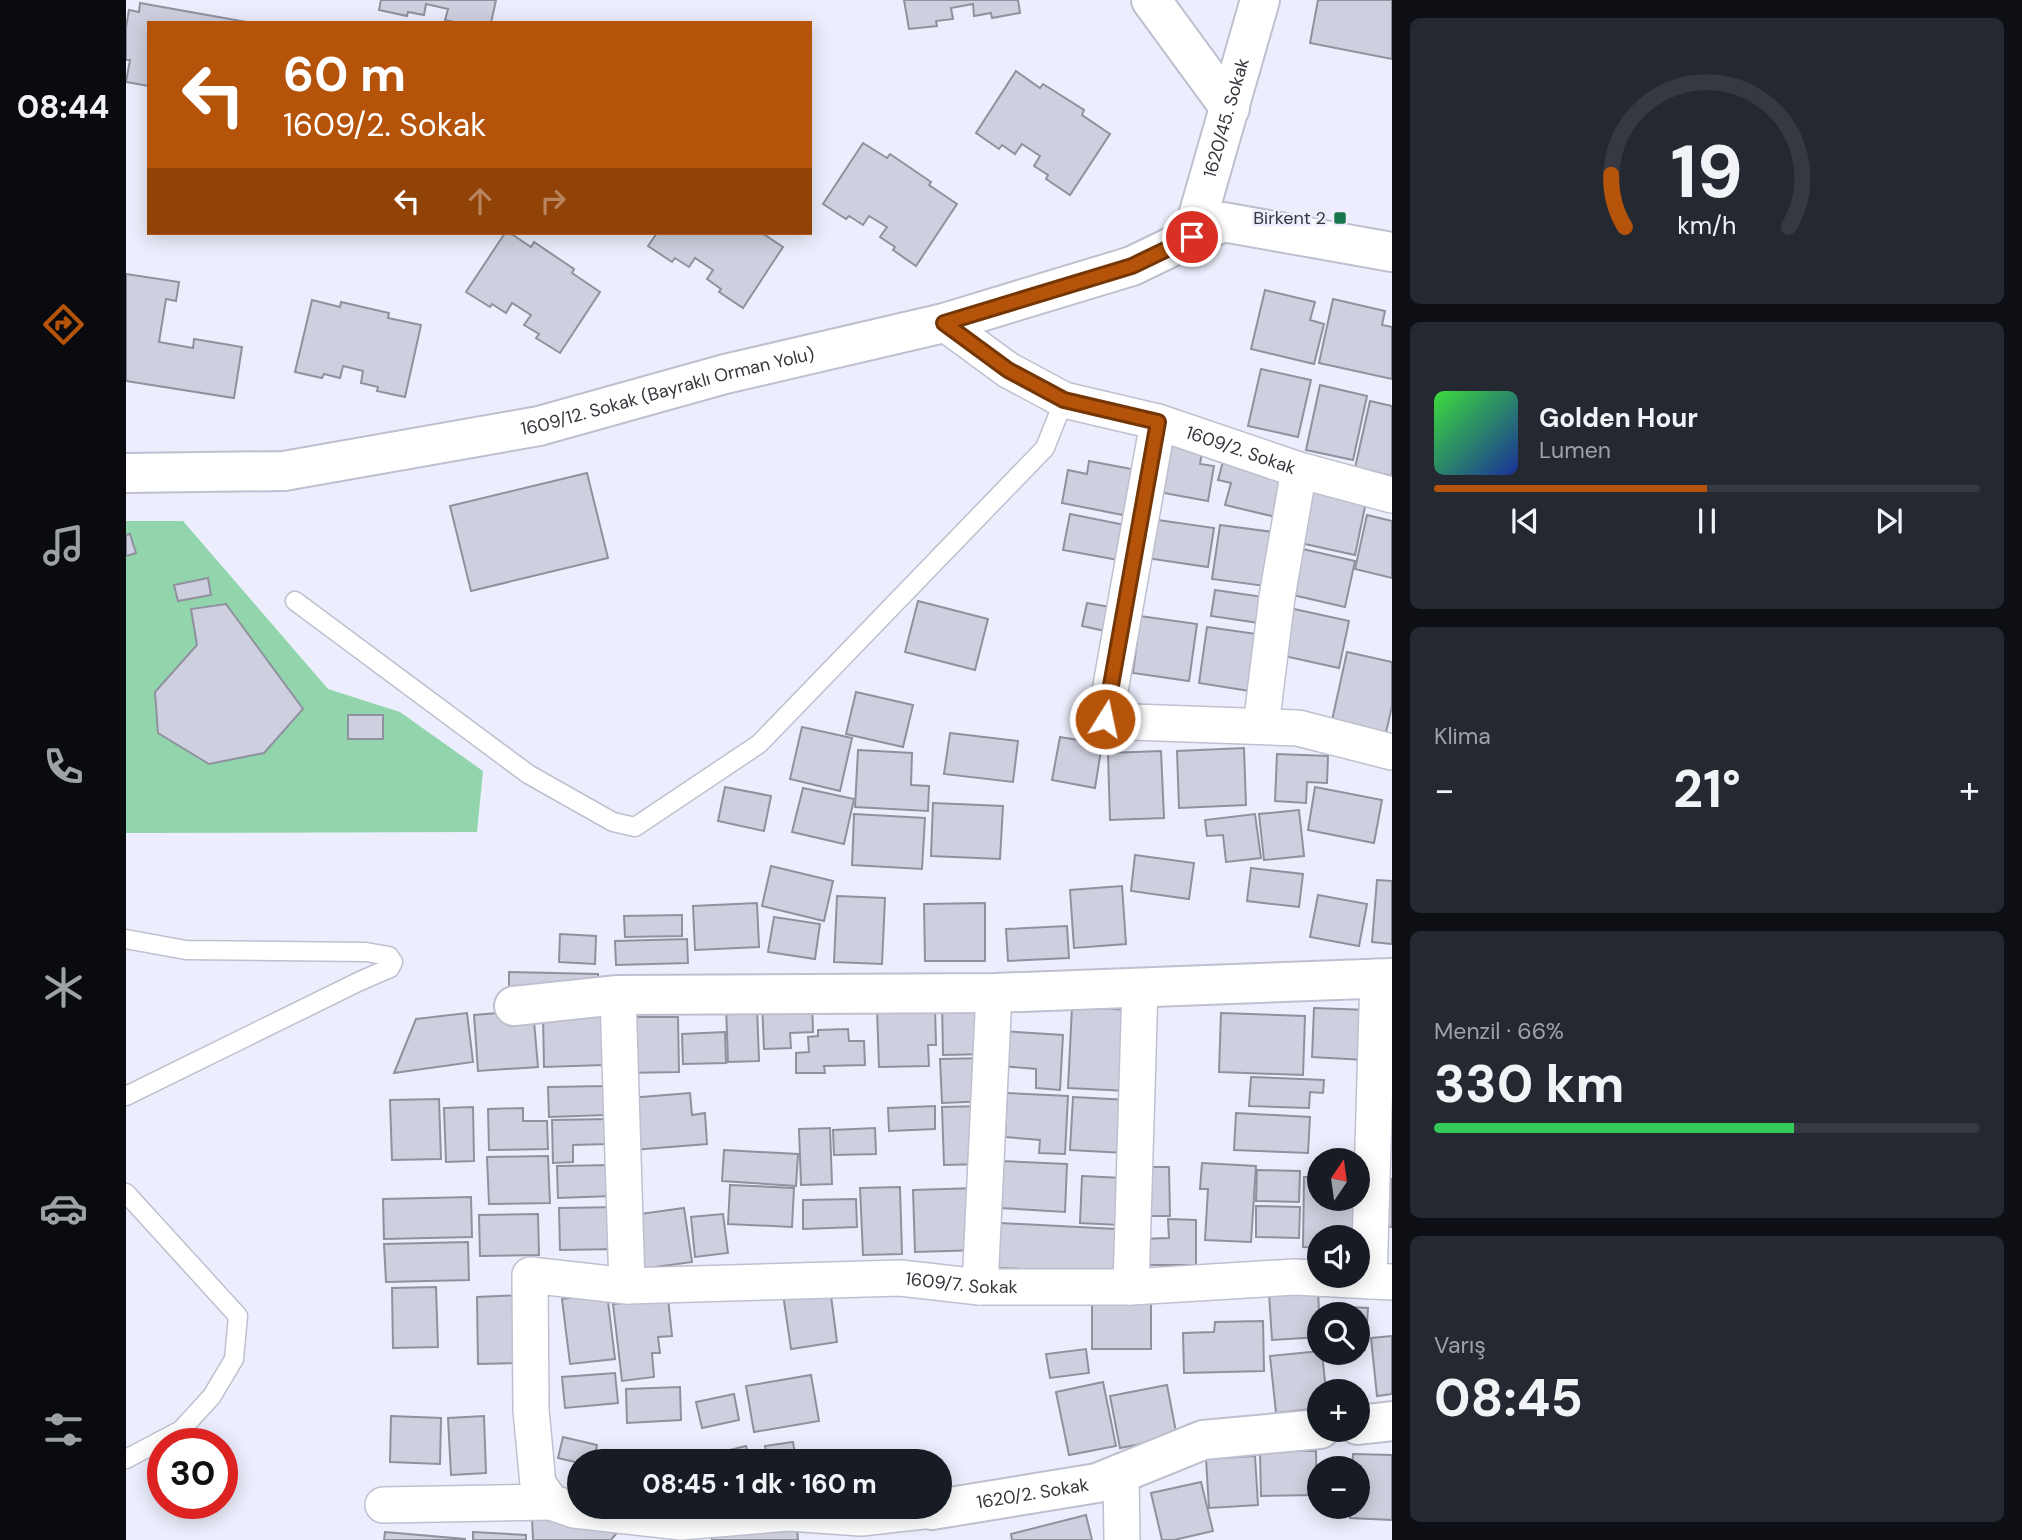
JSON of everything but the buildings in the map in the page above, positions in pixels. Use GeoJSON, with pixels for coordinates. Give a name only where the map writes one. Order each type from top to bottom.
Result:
{"type":"FeatureCollection","features":[{"type":"Feature","properties":{"kind":"main road"},"geometry":{"type":"LineString","coordinates":[[1151,0],[1230,108]]}},
{"type":"Feature","properties":{"kind":"main road","name":"1620/45. Sokak"},"geometry":{"type":"LineString","coordinates":[[1192,237],[1260,0]]}},
{"type":"Feature","properties":{"kind":"main road","name":"1609/12. Sokak (Bayraklı Orman Yolu)"},"geometry":{"type":"LineString","coordinates":[[126,473],[284,471],[539,426],[725,374],[944,323],[1132,266],[1223,222],[1392,251]]}},
{"type":"Feature","properties":{"kind":"main road"},"geometry":{"type":"LineString","coordinates":[[514,1006],[618,995],[994,993],[1385,977]]}},
{"type":"Feature","properties":{"kind":"main road"},"geometry":{"type":"LineString","coordinates":[[1370,1424],[1392,1422]]}},
{"type":"Feature","properties":{"kind":"main road","name":"1620/2. Sokak"},"geometry":{"type":"LineString","coordinates":[[952,1507],[1097,1483],[1203,1440],[1307,1430]]}},
{"type":"Feature","properties":{"kind":"street","name":"1609/2. Sokak"},"geometry":{"type":"LineString","coordinates":[[944,323],[1008,370],[1064,400],[1158,422],[1299,470],[1392,495]]}},
{"type":"Feature","properties":{"kind":"street"},"geometry":{"type":"LineString","coordinates":[[1158,422],[1105,719],[1298,727],[1392,752]]}},
{"type":"Feature","properties":{"kind":"street"},"geometry":{"type":"LineString","coordinates":[[1261,726],[1276,597],[1299,470]]}},
{"type":"Feature","properties":{"kind":"street"},"geometry":{"type":"LineString","coordinates":[[1380,1282],[1385,977]]}},
{"type":"Feature","properties":{"kind":"street"},"geometry":{"type":"LineString","coordinates":[[1131,1287],[1140,988]]}},
{"type":"Feature","properties":{"kind":"street"},"geometry":{"type":"LineString","coordinates":[[980,1287],[994,993]]}},
{"type":"Feature","properties":{"kind":"street"},"geometry":{"type":"LineString","coordinates":[[618,995],[627,1286]]}},
{"type":"Feature","properties":{"kind":"street","name":"1609/7. Sokak"},"geometry":{"type":"LineString","coordinates":[[551,1502],[538,1484],[531,1410],[530,1275],[627,1286],[901,1278],[980,1287],[1131,1287],[1296,1277],[1380,1282]]}},
{"type":"Feature","properties":{"kind":"street"},"geometry":{"type":"LineString","coordinates":[[1121,1473],[1122,1540]]}},
{"type":"Feature","properties":{"kind":"street","name":"1620/2. Sokak"},"geometry":{"type":"LineString","coordinates":[[383,1505],[551,1502],[575,1510],[681,1522],[789,1513],[863,1529],[899,1519]]}},
{"type":"Feature","properties":{"kind":"street"},"geometry":{"type":"LineString","coordinates":[[633,1540],[681,1522]]}},
{"type":"Feature","properties":{"kind":"lane"},"geometry":{"type":"LineString","coordinates":[[295,601],[528,774],[613,822],[635,827],[759,744],[1045,448],[1064,400]]}},
{"type":"Feature","properties":{"kind":"lane"},"geometry":{"type":"LineString","coordinates":[[126,939],[186,950],[366,952],[389,956],[393,962],[390,968],[126,1096]]}},
{"type":"Feature","properties":{"kind":"lane"},"geometry":{"type":"LineString","coordinates":[[126,1193],[238,1316],[234,1359],[212,1396],[181,1430],[126,1460]]}},
{"type":"Feature","properties":{"kind":"green space"},"geometry":{"type":"Polygon","coordinates":[[[126,521],[183,521],[328,689],[400,712],[483,771],[477,832],[126,833],[126,521]]]}},
{"type":"Feature","properties":{"kind":"place","name":"Birkent 2"},"geometry":{"type":"Point","coordinates":[1340,218]}},
{"type":"Feature","properties":{"kind":"route"},"geometry":{"type":"LineString","coordinates":[[1105,719],[1158,422],[1064,400],[1008,370],[944,323],[1132,266],[1192,237]]}}]}
